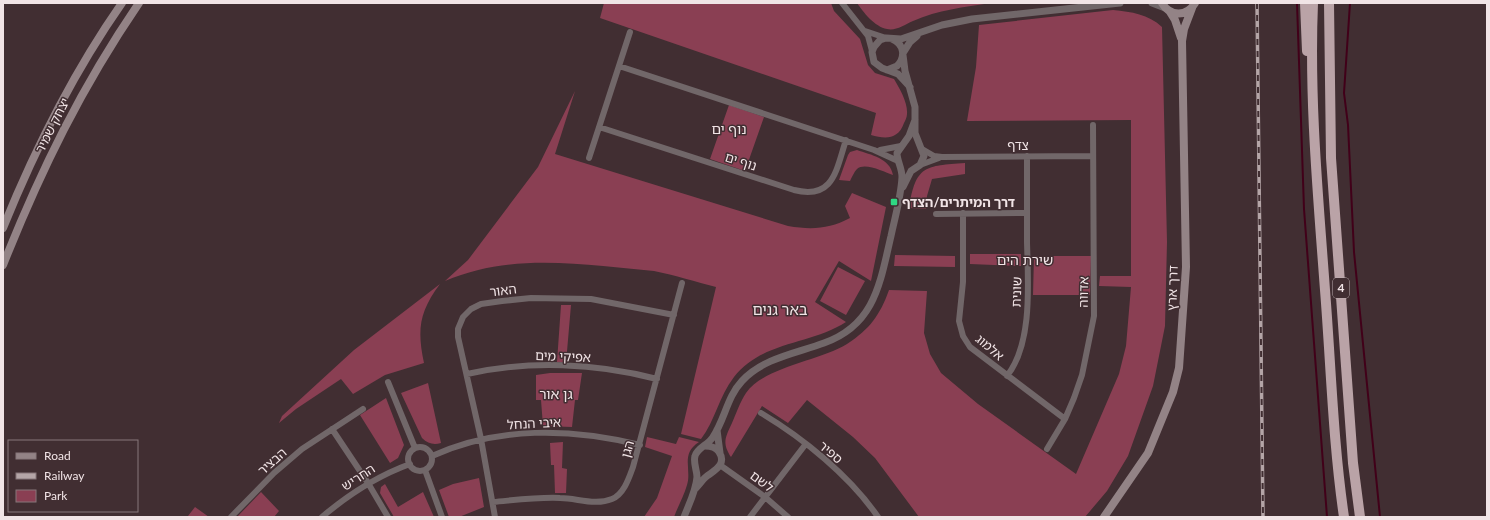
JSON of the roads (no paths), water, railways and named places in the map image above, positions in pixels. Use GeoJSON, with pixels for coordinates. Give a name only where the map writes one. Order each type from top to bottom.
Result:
{"type":"FeatureCollection","features":[{"type":"Feature","properties":{"kind":"highway"},"geometry":{"type":"LineString","coordinates":[[1305,3],[1308,89],[1315,141]]}},
{"type":"Feature","properties":{"kind":"highway","name":"4"},"geometry":{"type":"LineString","coordinates":[[1313,3],[1315,141],[1338,464],[1344,517]]}},
{"type":"Feature","properties":{"kind":"highway","name":"4"},"geometry":{"type":"LineString","coordinates":[[1329,3],[1332,166],[1353,463],[1360,517]]}},
{"type":"Feature","properties":{"kind":"highway"},"geometry":{"type":"LineString","coordinates":[[1329,59],[1334,3]]}},
{"type":"Feature","properties":{"kind":"main road","name":"יצחק שמיר"},"geometry":{"type":"LineString","coordinates":[[3,228],[24,177],[60,104],[99,38],[122,3]]}},
{"type":"Feature","properties":{"kind":"main road","name":"יצחק שמיר"},"geometry":{"type":"LineString","coordinates":[[3,266],[34,189],[58,138],[83,91],[139,3]]}},
{"type":"Feature","properties":{"kind":"main road"},"geometry":{"type":"LineString","coordinates":[[1166,8],[1182,14],[1193,6]]}},
{"type":"Feature","properties":{"kind":"main road","name":"דרך ארץ"},"geometry":{"type":"LineString","coordinates":[[1104,517],[1148,454],[1173,392],[1180,368],[1186,267],[1182,41],[1184,29],[1193,6]]}},
{"type":"Feature","properties":{"kind":"main road","name":"דרך ארץ"},"geometry":{"type":"LineString","coordinates":[[1166,8],[1175,20],[1182,41]]}},
{"type":"Feature","properties":{"kind":"street"},"geometry":{"type":"LineString","coordinates":[[842,3],[865,31],[871,43],[874,62],[877,66],[898,74],[910,88]]}},
{"type":"Feature","properties":{"kind":"street"},"geometry":{"type":"LineString","coordinates":[[865,31],[889,38],[901,39],[942,25],[978,18],[1120,3]]}},
{"type":"Feature","properties":{"kind":"street"},"geometry":{"type":"LineString","coordinates":[[1152,3],[1166,8]]}},
{"type":"Feature","properties":{"kind":"street"},"geometry":{"type":"LineString","coordinates":[[886,70],[897,66],[910,42],[925,30]]}},
{"type":"Feature","properties":{"kind":"street"},"geometry":{"type":"LineString","coordinates":[[589,158],[630,32]]}},
{"type":"Feature","properties":{"kind":"street"},"geometry":{"type":"LineString","coordinates":[[872,52],[876,43],[889,38]]}},
{"type":"Feature","properties":{"kind":"street"},"geometry":{"type":"LineString","coordinates":[[889,38],[902,47],[905,71],[915,107],[915,132],[924,156],[908,176],[899,198]]}},
{"type":"Feature","properties":{"kind":"street"},"geometry":{"type":"LineString","coordinates":[[619,66],[846,140],[874,150],[899,162],[907,168],[917,166]]}},
{"type":"Feature","properties":{"kind":"street"},"geometry":{"type":"LineString","coordinates":[[705,446],[717,430],[736,387],[748,375],[776,360],[833,339],[847,331],[864,316],[872,303],[879,285],[899,198],[902,175],[898,153],[909,136],[915,120]]}},
{"type":"Feature","properties":{"kind":"street","name":"אדווה"},"geometry":{"type":"LineString","coordinates":[[1047,449],[1065,419],[1082,375],[1094,316],[1093,125]]}},
{"type":"Feature","properties":{"kind":"street","name":"נוף ים"},"geometry":{"type":"LineString","coordinates":[[599,127],[794,190],[809,193],[822,190],[832,180],[846,140]]}},
{"type":"Feature","properties":{"kind":"street"},"geometry":{"type":"LineString","coordinates":[[874,150],[885,150],[913,142],[921,147]]}},
{"type":"Feature","properties":{"kind":"street","name":"צדף"},"geometry":{"type":"LineString","coordinates":[[921,147],[934,156],[942,157],[1093,156]]}},
{"type":"Feature","properties":{"kind":"street","name":"שונית"},"geometry":{"type":"LineString","coordinates":[[1007,376],[1016,363],[1020,352],[1026,314],[1027,156]]}},
{"type":"Feature","properties":{"kind":"street","name":"צדף"},"geometry":{"type":"LineString","coordinates":[[917,166],[942,157]]}},
{"type":"Feature","properties":{"kind":"street"},"geometry":{"type":"LineString","coordinates":[[936,214],[1027,213]]}},
{"type":"Feature","properties":{"kind":"street","name":"אלמוג"},"geometry":{"type":"LineString","coordinates":[[963,214],[963,282],[960,321],[962,336],[970,346],[1007,376],[1065,419]]}},
{"type":"Feature","properties":{"kind":"street","name":"הגן"},"geometry":{"type":"LineString","coordinates":[[493,502],[563,498],[599,502],[613,499],[627,484],[640,445],[682,283]]}},
{"type":"Feature","properties":{"kind":"street","name":"האור"},"geometry":{"type":"LineString","coordinates":[[481,439],[458,337],[458,329],[463,317],[471,309],[481,304],[531,298],[591,298],[674,315]]}},
{"type":"Feature","properties":{"kind":"street","name":"אפיקי מים"},"geometry":{"type":"LineString","coordinates":[[467,374],[502,368],[561,365],[632,372],[657,379]]}},
{"type":"Feature","properties":{"kind":"street"},"geometry":{"type":"LineString","coordinates":[[388,382],[416,448]]}},
{"type":"Feature","properties":{"kind":"street","name":"הבציר"},"geometry":{"type":"LineString","coordinates":[[232,517],[274,473],[302,449],[363,409]]}},
{"type":"Feature","properties":{"kind":"street","name":"ספיר"},"geometry":{"type":"LineString","coordinates":[[761,413],[785,428],[845,478],[878,517]]}},
{"type":"Feature","properties":{"kind":"street"},"geometry":{"type":"LineString","coordinates":[[332,429],[368,483],[388,517]]}},
{"type":"Feature","properties":{"kind":"street"},"geometry":{"type":"LineString","coordinates":[[695,490],[711,472],[720,465],[722,461],[718,444],[717,430]]}},
{"type":"Feature","properties":{"kind":"street","name":"איבי הנחל"},"geometry":{"type":"LineString","coordinates":[[432,456],[448,449],[481,439],[512,434],[546,432],[583,433],[640,445]]}},
{"type":"Feature","properties":{"kind":"street"},"geometry":{"type":"LineString","coordinates":[[481,439],[495,517]]}},
{"type":"Feature","properties":{"kind":"street"},"geometry":{"type":"LineString","coordinates":[[750,517],[805,445]]}},
{"type":"Feature","properties":{"kind":"street"},"geometry":{"type":"LineString","coordinates":[[684,517],[695,490],[697,475],[694,463],[698,449],[705,446],[712,446],[720,453]]}},
{"type":"Feature","properties":{"kind":"street"},"geometry":{"type":"LineString","coordinates":[[416,448],[426,448],[432,456],[430,466],[425,470],[418,470],[410,464],[409,457],[416,448]]}},
{"type":"Feature","properties":{"kind":"street"},"geometry":{"type":"LineString","coordinates":[[694,463],[700,470],[711,472]]}},
{"type":"Feature","properties":{"kind":"street","name":"החריש"},"geometry":{"type":"LineString","coordinates":[[322,517],[350,494],[368,483],[387,472],[410,464]]}},
{"type":"Feature","properties":{"kind":"street","name":"לשם"},"geometry":{"type":"LineString","coordinates":[[720,465],[765,497],[788,517]]}},
{"type":"Feature","properties":{"kind":"street"},"geometry":{"type":"LineString","coordinates":[[425,470],[442,517]]}},
{"type":"Feature","properties":{"kind":"waterway"},"geometry":{"type":"LineString","coordinates":[[1297,3],[1304,209],[1327,517]]}},
{"type":"Feature","properties":{"kind":"waterway"},"geometry":{"type":"LineString","coordinates":[[1350,3],[1344,93],[1348,125],[1354,252],[1380,517]]}},
{"type":"Feature","properties":{"kind":"railway"},"geometry":{"type":"LineString","coordinates":[[1257,3],[1263,517]]}},
{"type":"Feature","properties":{"kind":"place","name":"דרך המיתרים/הצדף"},"geometry":{"type":"Point","coordinates":[894,202]}},
{"type":"Feature","properties":{"kind":"district","name":"נוף ים"},"geometry":{"type":"Point","coordinates":[729,129]}},
{"type":"Feature","properties":{"kind":"district","name":"שירת הים"},"geometry":{"type":"Point","coordinates":[1025,260]}},
{"type":"Feature","properties":{"kind":"district","name":"באר גנים"},"geometry":{"type":"Point","coordinates":[780,310]}},
{"type":"Feature","properties":{"kind":"district","name":"גן אור"},"geometry":{"type":"Point","coordinates":[556,394]}}]}
